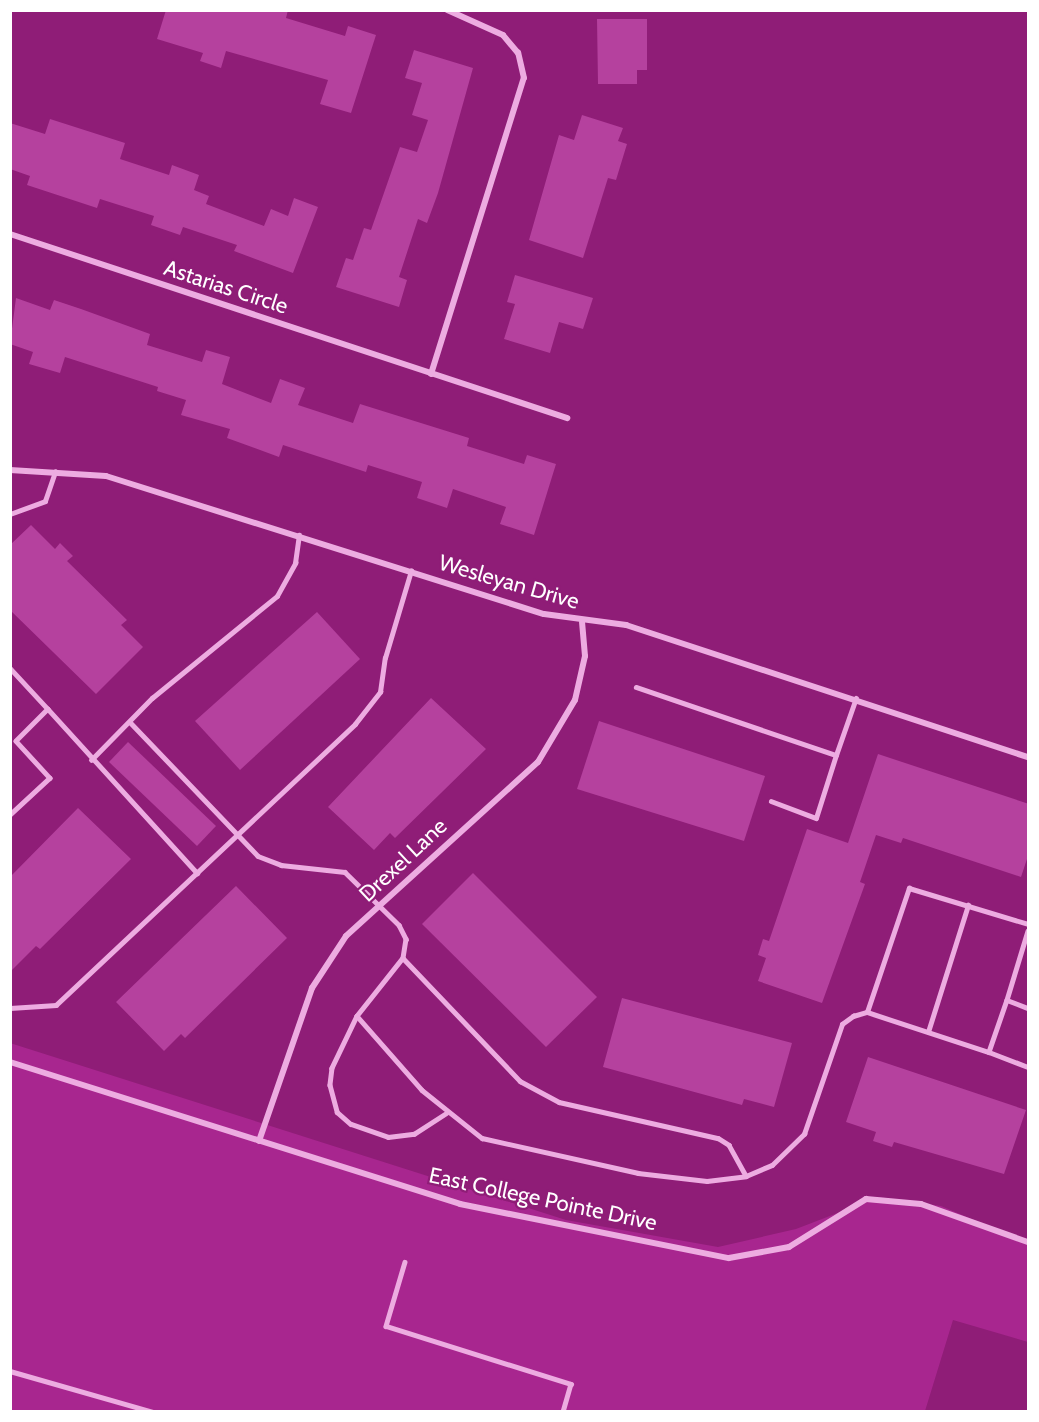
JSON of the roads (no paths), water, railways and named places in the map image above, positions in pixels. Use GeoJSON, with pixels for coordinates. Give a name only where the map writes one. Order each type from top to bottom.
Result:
{"type":"FeatureCollection","features":[{"type":"Feature","properties":{"kind":"street"},"geometry":{"type":"LineString","coordinates":[[431,374],[524,78],[518,53],[503,35],[447,10]]}},
{"type":"Feature","properties":{"kind":"street","name":"Astarias Circle"},"geometry":{"type":"LineString","coordinates":[[10,234],[567,418]]}},
{"type":"Feature","properties":{"kind":"street","name":"Wesleyan Drive"},"geometry":{"type":"LineString","coordinates":[[10,470],[55,471],[106,476],[582,622],[626,625],[856,698],[1029,757]]}},
{"type":"Feature","properties":{"kind":"street","name":"Drexel Lane"},"geometry":{"type":"LineString","coordinates":[[259,1141],[312,988],[346,936],[537,762],[576,700],[585,656],[582,622]]}},
{"type":"Feature","properties":{"kind":"street","name":"East College Pointe Drive"},"geometry":{"type":"LineString","coordinates":[[10,1062],[460,1204],[729,1258],[789,1247],[866,1199],[921,1204],[1029,1242]]}},
{"type":"Feature","properties":{"kind":"lane"},"geometry":{"type":"LineString","coordinates":[[10,514],[45,501],[55,471]]}},
{"type":"Feature","properties":{"kind":"lane"},"geometry":{"type":"LineString","coordinates":[[91,760],[238,624],[277,596],[295,563],[299,535]]}},
{"type":"Feature","properties":{"kind":"lane"},"geometry":{"type":"LineString","coordinates":[[10,1008],[56,1005],[355,724],[380,693],[385,658],[411,571]]}},
{"type":"Feature","properties":{"kind":"lane"},"geometry":{"type":"LineString","coordinates":[[10,668],[91,760],[197,873]]}},
{"type":"Feature","properties":{"kind":"lane"},"geometry":{"type":"LineString","coordinates":[[636,687],[836,755]]}},
{"type":"Feature","properties":{"kind":"lane"},"geometry":{"type":"LineString","coordinates":[[771,801],[816,818],[856,698]]}},
{"type":"Feature","properties":{"kind":"lane"},"geometry":{"type":"LineString","coordinates":[[10,815],[50,778],[16,741],[48,709]]}},
{"type":"Feature","properties":{"kind":"lane"},"geometry":{"type":"LineString","coordinates":[[130,722],[258,856],[281,865],[345,872],[378,909],[399,925],[406,939],[403,958],[357,1016],[332,1068],[330,1085],[337,1112],[351,1124],[388,1137],[414,1134],[446,1113]]}},
{"type":"Feature","properties":{"kind":"lane"},"geometry":{"type":"LineString","coordinates":[[867,1012],[909,888],[1029,924]]}},
{"type":"Feature","properties":{"kind":"lane"},"geometry":{"type":"LineString","coordinates":[[928,1032],[968,905]]}},
{"type":"Feature","properties":{"kind":"lane"},"geometry":{"type":"LineString","coordinates":[[989,1052],[1029,931]]}},
{"type":"Feature","properties":{"kind":"lane"},"geometry":{"type":"LineString","coordinates":[[403,958],[520,1081],[559,1102],[717,1138],[729,1145],[746,1176]]}},
{"type":"Feature","properties":{"kind":"lane"},"geometry":{"type":"LineString","coordinates":[[1007,1000],[1029,1008]]}},
{"type":"Feature","properties":{"kind":"lane"},"geometry":{"type":"LineString","coordinates":[[357,1016],[446,1113],[482,1138],[553,1156],[638,1173],[707,1180],[746,1176],[772,1165],[804,1134],[842,1024],[867,1012],[1029,1067]]}},
{"type":"Feature","properties":{"kind":"lane"},"geometry":{"type":"LineString","coordinates":[[405,1262],[386,1326],[571,1384],[563,1412]]}},
{"type":"Feature","properties":{"kind":"lane"},"geometry":{"type":"LineString","coordinates":[[10,1371],[153,1412]]}}]}
